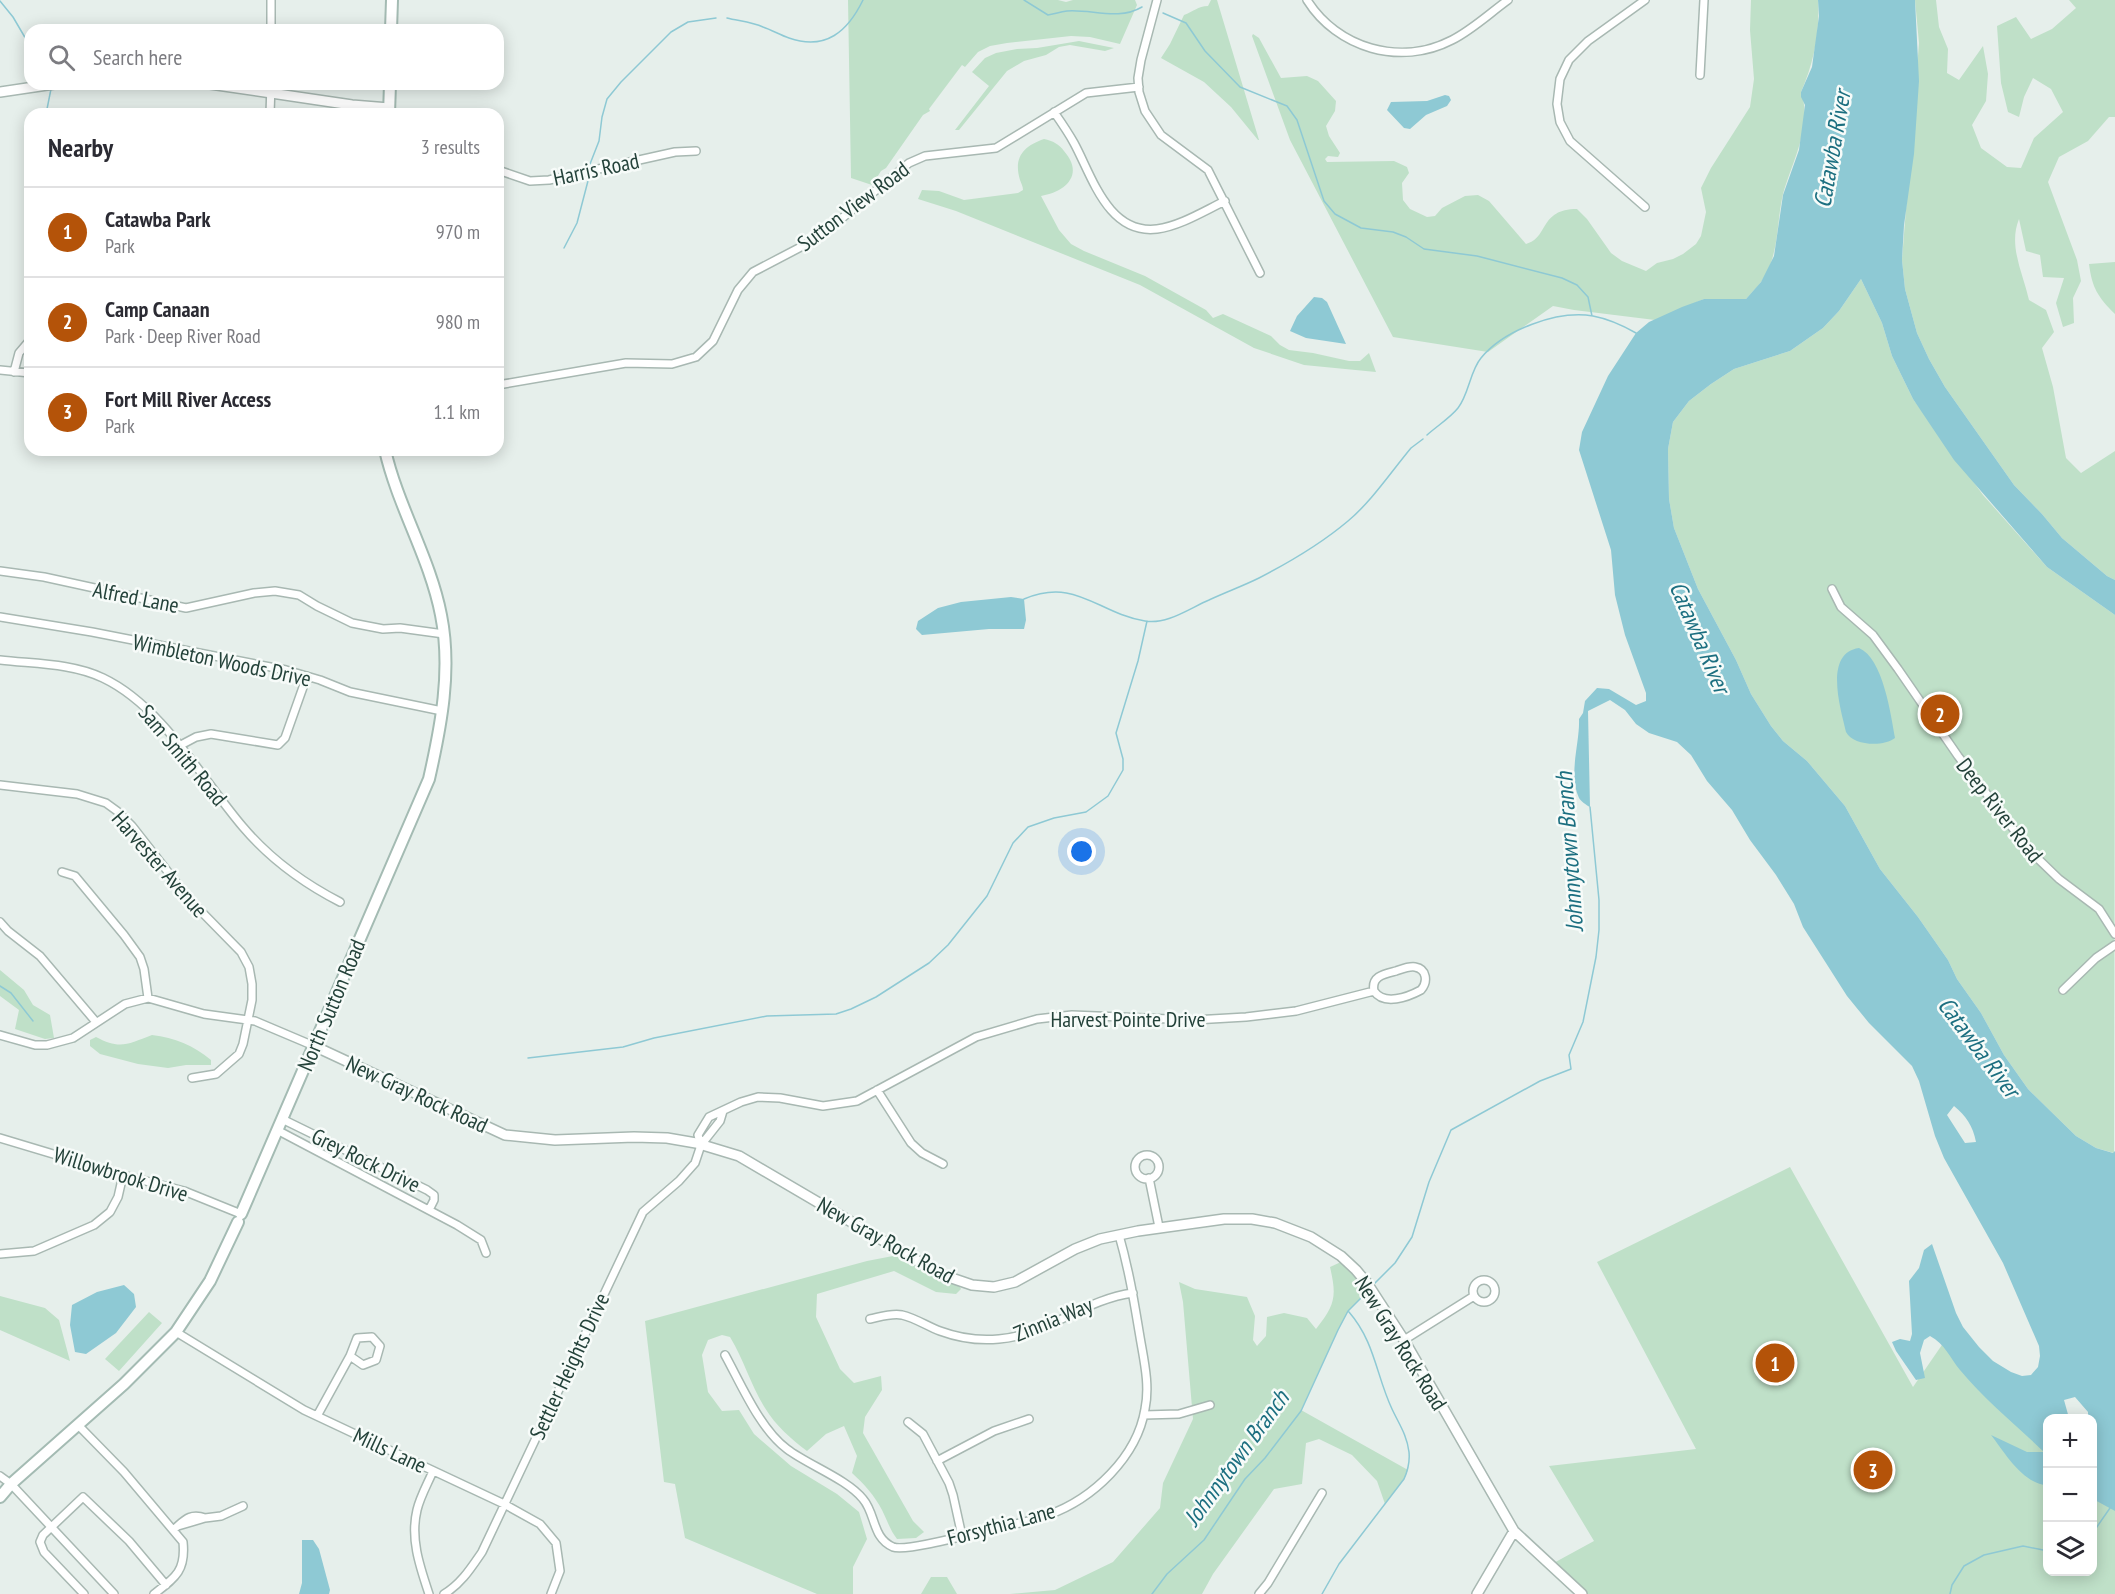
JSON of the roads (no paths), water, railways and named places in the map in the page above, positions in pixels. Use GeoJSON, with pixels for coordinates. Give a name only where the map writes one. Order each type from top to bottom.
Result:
{"type":"FeatureCollection","features":[{"type":"Feature","properties":{"kind":"main road"},"geometry":{"type":"LineString","coordinates":[[391,24],[392,0]]}},
{"type":"Feature","properties":{"kind":"main road"},"geometry":{"type":"LineString","coordinates":[[389,108],[390,90]]}},
{"type":"Feature","properties":{"kind":"main road","name":"North Sutton Road"},"geometry":{"type":"LineString","coordinates":[[0,1497],[11,1484],[79,1426],[162,1348],[176,1332],[210,1281],[429,779],[441,729],[446,674],[444,634],[441,613],[428,570],[391,477],[386,456]]}},
{"type":"Feature","properties":{"kind":"main road","name":"North Sutton Road"},"geometry":{"type":"LineString","coordinates":[[0,1488],[11,1484]]}},
{"type":"Feature","properties":{"kind":"street"},"geometry":{"type":"LineString","coordinates":[[270,0],[271,24]]}},
{"type":"Feature","properties":{"kind":"street"},"geometry":{"type":"LineString","coordinates":[[1157,0],[1141,60],[1138,87],[1145,111],[1156,130],[1169,142],[1209,170],[1260,273]]}},
{"type":"Feature","properties":{"kind":"street"},"geometry":{"type":"LineString","coordinates":[[1307,0],[1314,11],[1344,37],[1376,50],[1398,53],[1428,49],[1452,40],[1508,0]]}},
{"type":"Feature","properties":{"kind":"street"},"geometry":{"type":"LineString","coordinates":[[1645,0],[1588,41],[1569,60],[1560,79],[1557,104],[1560,122],[1570,141],[1645,207]]}},
{"type":"Feature","properties":{"kind":"street"},"geometry":{"type":"LineString","coordinates":[[1700,75],[1704,0]]}},
{"type":"Feature","properties":{"kind":"street","name":"Sutton View Road"},"geometry":{"type":"LineString","coordinates":[[504,384],[626,363],[672,364],[696,357],[713,341],[738,290],[753,272],[818,238],[909,163],[925,156],[996,148],[1086,93],[1138,87]]}},
{"type":"Feature","properties":{"kind":"street"},"geometry":{"type":"LineString","coordinates":[[0,92],[24,88]]}},
{"type":"Feature","properties":{"kind":"street"},"geometry":{"type":"LineString","coordinates":[[270,108],[271,90]]}},
{"type":"Feature","properties":{"kind":"street"},"geometry":{"type":"LineString","coordinates":[[281,90],[370,108]]}},
{"type":"Feature","properties":{"kind":"street"},"geometry":{"type":"LineString","coordinates":[[1054,112],[1074,143],[1097,189],[1113,213],[1126,222],[1143,228],[1163,227],[1225,201]]}},
{"type":"Feature","properties":{"kind":"street","name":"Harris Road"},"geometry":{"type":"LineString","coordinates":[[504,172],[530,181],[549,180],[675,152],[696,151]]}},
{"type":"Feature","properties":{"kind":"street"},"geometry":{"type":"LineString","coordinates":[[14,372],[19,353],[24,347]]}},
{"type":"Feature","properties":{"kind":"street"},"geometry":{"type":"LineString","coordinates":[[0,370],[24,373]]}},
{"type":"Feature","properties":{"kind":"street","name":"Alfred Lane"},"geometry":{"type":"LineString","coordinates":[[0,571],[44,577],[186,608],[254,593],[275,591],[299,595],[352,622],[383,629],[400,628],[444,634]]}},
{"type":"Feature","properties":{"kind":"street","name":"Deep River Road"},"geometry":{"type":"LineString","coordinates":[[1832,589],[1841,607],[1873,635],[1958,756],[2030,851],[2048,870],[2099,909],[2115,934]]}},
{"type":"Feature","properties":{"kind":"street","name":"Wimbleton Woods Drive"},"geometry":{"type":"LineString","coordinates":[[0,616],[286,670],[350,692],[442,711]]}},
{"type":"Feature","properties":{"kind":"street","name":"Sam Smith Road"},"geometry":{"type":"LineString","coordinates":[[0,660],[62,666],[102,678],[120,687],[145,706],[243,828],[273,858],[294,876],[340,902]]}},
{"type":"Feature","properties":{"kind":"street"},"geometry":{"type":"LineString","coordinates":[[179,746],[196,737],[211,734],[278,745],[285,738],[307,676]]}},
{"type":"Feature","properties":{"kind":"street","name":"Harvester Avenue"},"geometry":{"type":"LineString","coordinates":[[0,785],[77,794],[106,804],[117,811],[132,826],[190,900],[241,952],[249,968],[252,1000],[239,1054],[216,1074],[192,1077]]}},
{"type":"Feature","properties":{"kind":"street"},"geometry":{"type":"LineString","coordinates":[[62,872],[75,876],[140,957],[144,969],[147,998]]}},
{"type":"Feature","properties":{"kind":"street"},"geometry":{"type":"LineString","coordinates":[[0,922],[40,956],[96,1022]]}},
{"type":"Feature","properties":{"kind":"street"},"geometry":{"type":"LineString","coordinates":[[2063,990],[2096,958],[2115,945]]}},
{"type":"Feature","properties":{"kind":"street","name":"Harvest Pointe Drive"},"geometry":{"type":"LineString","coordinates":[[1412,966],[1421,969],[1425,976],[1425,987],[1417,993],[1386,1000],[1378,997],[1374,991],[1374,981],[1379,975],[1412,966]]}},
{"type":"Feature","properties":{"kind":"street","name":"Harvest Pointe Drive"},"geometry":{"type":"LineString","coordinates":[[723,1112],[741,1102],[758,1097],[780,1098],[823,1106],[844,1105],[857,1101],[976,1037],[1037,1019],[1072,1015],[1116,1015],[1194,1020],[1246,1017],[1296,1011],[1374,991]]}},
{"type":"Feature","properties":{"kind":"street"},"geometry":{"type":"LineString","coordinates":[[0,1035],[35,1045],[47,1045],[73,1038],[124,1004],[147,998],[204,1014],[248,1020],[314,1046]]}},
{"type":"Feature","properties":{"kind":"street","name":"New Gray Rock Road"},"geometry":{"type":"LineString","coordinates":[[314,1046],[505,1135],[555,1140],[667,1138],[739,1156],[940,1274],[972,1285],[994,1287],[1015,1282],[1075,1249],[1100,1239],[1159,1227],[1224,1219],[1252,1219],[1275,1223],[1295,1230],[1331,1249],[1356,1270],[1367,1283],[1404,1340],[1514,1531],[1582,1594]]}},
{"type":"Feature","properties":{"kind":"street"},"geometry":{"type":"LineString","coordinates":[[878,1090],[911,1143],[922,1153],[943,1164]]}},
{"type":"Feature","properties":{"kind":"street","name":"Settler Heights Drive"},"geometry":{"type":"LineString","coordinates":[[444,1594],[470,1571],[482,1552],[634,1227],[643,1212],[685,1175],[695,1162],[701,1145],[720,1121],[723,1112]]}},
{"type":"Feature","properties":{"kind":"street","name":"Grey Rock Drive"},"geometry":{"type":"LineString","coordinates":[[282,1119],[427,1190],[434,1195],[429,1210]]}},
{"type":"Feature","properties":{"kind":"street","name":"Grey Rock Drive"},"geometry":{"type":"LineString","coordinates":[[277,1130],[481,1240],[486,1253]]}},
{"type":"Feature","properties":{"kind":"street","name":"Willowbrook Drive"},"geometry":{"type":"LineString","coordinates":[[0,1138],[184,1191],[239,1218]]}},
{"type":"Feature","properties":{"kind":"street"},"geometry":{"type":"LineString","coordinates":[[0,1254],[34,1251],[94,1225],[110,1212],[118,1197],[123,1175]]}},
{"type":"Feature","properties":{"kind":"street"},"geometry":{"type":"LineString","coordinates":[[1149,1178],[1159,1227]]}},
{"type":"Feature","properties":{"kind":"street","name":"Forsythia Lane"},"geometry":{"type":"LineString","coordinates":[[725,1355],[765,1426],[776,1439],[786,1449],[852,1489],[862,1498],[869,1508],[878,1536],[894,1548],[962,1536],[1049,1515],[1084,1495],[1120,1464],[1144,1415],[1147,1393],[1146,1377],[1130,1274],[1119,1235]]}},
{"type":"Feature","properties":{"kind":"street","name":"Zinnia Way"},"geometry":{"type":"LineString","coordinates":[[870,1319],[902,1315],[956,1336],[983,1340],[1002,1339],[1032,1331],[1114,1295],[1133,1293]]}},
{"type":"Feature","properties":{"kind":"street"},"geometry":{"type":"LineString","coordinates":[[1404,1340],[1474,1296]]}},
{"type":"Feature","properties":{"kind":"street","name":"Mills Lane"},"geometry":{"type":"LineString","coordinates":[[176,1332],[317,1416],[504,1504],[540,1524],[556,1543],[560,1571],[551,1594]]}},
{"type":"Feature","properties":{"kind":"street"},"geometry":{"type":"LineString","coordinates":[[317,1416],[350,1356],[357,1338],[372,1337],[380,1346],[376,1360],[363,1365],[350,1356]]}},
{"type":"Feature","properties":{"kind":"street"},"geometry":{"type":"LineString","coordinates":[[1144,1415],[1179,1414],[1210,1405]]}},
{"type":"Feature","properties":{"kind":"street"},"geometry":{"type":"LineString","coordinates":[[937,1461],[993,1431],[1029,1419]]}},
{"type":"Feature","properties":{"kind":"street"},"geometry":{"type":"LineString","coordinates":[[908,1422],[923,1434],[937,1461],[953,1495],[962,1536]]}},
{"type":"Feature","properties":{"kind":"street"},"geometry":{"type":"LineString","coordinates":[[79,1426],[175,1528],[183,1542],[184,1557],[181,1570],[153,1594]]}},
{"type":"Feature","properties":{"kind":"street"},"geometry":{"type":"LineString","coordinates":[[429,1594],[419,1566],[414,1534],[417,1509],[433,1471]]}},
{"type":"Feature","properties":{"kind":"street"},"geometry":{"type":"LineString","coordinates":[[0,1476],[11,1484],[114,1594]]}},
{"type":"Feature","properties":{"kind":"street"},"geometry":{"type":"LineString","coordinates":[[1259,1594],[1268,1583],[1322,1493]]}},
{"type":"Feature","properties":{"kind":"street"},"geometry":{"type":"LineString","coordinates":[[84,1594],[41,1547],[42,1537],[80,1498],[85,1498],[129,1541],[166,1585]]}},
{"type":"Feature","properties":{"kind":"street"},"geometry":{"type":"LineString","coordinates":[[175,1528],[192,1519],[221,1516],[243,1506]]}},
{"type":"Feature","properties":{"kind":"street"},"geometry":{"type":"LineString","coordinates":[[1477,1594],[1514,1531]]}},
{"type":"Feature","properties":{"kind":"water","name":"Catawba River"},"geometry":{"type":"Polygon","coordinates":[[[1818,0],[1915,0],[1919,81],[1914,154],[1904,225],[1902,260],[1905,289],[1917,333],[1945,387],[2014,485],[2062,538],[2107,576],[2115,580],[2115,615],[2047,567],[1954,460],[1913,399],[1892,356],[1882,323],[1861,279],[1839,311],[1823,328],[1790,351],[1734,369],[1689,401],[1673,422],[1668,449],[1669,499],[1674,528],[1698,589],[1736,660],[1751,694],[1771,726],[1783,741],[1807,761],[1845,806],[1880,869],[1948,960],[1957,979],[1981,1013],[2004,1055],[2028,1089],[2076,1136],[2096,1148],[2113,1153],[2115,1151],[2115,1511],[2097,1501],[2097,1414],[2088,1414],[2075,1397],[2064,1400],[2068,1414],[2043,1414],[2043,1451],[1980,1392],[1940,1343],[1930,1336],[1924,1340],[1920,1353],[1925,1378],[1916,1380],[1896,1351],[1892,1342],[1900,1339],[1910,1341],[1912,1334],[1909,1281],[1919,1268],[1924,1250],[1932,1244],[1956,1313],[1963,1327],[1979,1347],[1993,1361],[2022,1376],[2031,1375],[2038,1367],[2040,1356],[2039,1346],[2003,1263],[1944,1158],[1912,1066],[1869,1023],[1847,996],[1803,927],[1794,904],[1776,875],[1750,840],[1732,810],[1707,781],[1691,755],[1677,742],[1649,733],[1636,724],[1625,710],[1610,700],[1588,711],[1590,807],[1580,799],[1576,789],[1574,769],[1579,719],[1583,713],[1585,701],[1597,688],[1609,689],[1636,705],[1646,701],[1646,693],[1625,635],[1615,595],[1611,550],[1579,450],[1582,432],[1608,376],[1636,333],[1649,322],[1704,299],[1746,299],[1761,282],[1774,256],[1783,195],[1799,150],[1805,105],[1801,92],[1812,67],[1819,16],[1818,0]],[[1954,1106],[1947,1115],[1965,1143],[1976,1142],[1971,1126],[1954,1106]]]}},
{"type":"Feature","properties":{"kind":"water"},"geometry":{"type":"Polygon","coordinates":[[[1445,95],[1451,100],[1447,106],[1426,115],[1410,129],[1404,128],[1387,110],[1391,102],[1427,101],[1445,95]]]}},
{"type":"Feature","properties":{"kind":"water"},"geometry":{"type":"Polygon","coordinates":[[[1314,297],[1322,298],[1327,302],[1346,344],[1306,338],[1290,331],[1297,316],[1314,297]]]}},
{"type":"Feature","properties":{"kind":"water"},"geometry":{"type":"Polygon","coordinates":[[[1011,597],[1024,599],[1026,620],[1024,629],[989,629],[922,635],[916,629],[918,621],[938,608],[961,602],[1011,597]]]}},
{"type":"Feature","properties":{"kind":"water"},"geometry":{"type":"Polygon","coordinates":[[[1859,648],[1874,663],[1888,702],[1895,738],[1884,743],[1869,744],[1855,740],[1846,732],[1838,697],[1838,671],[1841,660],[1848,652],[1859,648]]]}},
{"type":"Feature","properties":{"kind":"water"},"geometry":{"type":"Polygon","coordinates":[[[124,1285],[134,1294],[136,1307],[116,1333],[86,1354],[75,1352],[70,1325],[72,1305],[97,1292],[124,1285]]]}},
{"type":"Feature","properties":{"kind":"water"},"geometry":{"type":"Polygon","coordinates":[[[1991,1435],[2027,1452],[2043,1452],[2043,1484],[2022,1473],[1991,1435]]]}},
{"type":"Feature","properties":{"kind":"water"},"geometry":{"type":"Polygon","coordinates":[[[302,1540],[313,1540],[319,1549],[330,1590],[329,1594],[299,1594],[302,1583],[302,1540]]]}},
{"type":"Feature","properties":{"kind":"waterway"},"geometry":{"type":"LineString","coordinates":[[727,18],[759,25],[789,38],[814,42],[834,36],[843,29],[863,0]]}},
{"type":"Feature","properties":{"kind":"waterway"},"geometry":{"type":"LineString","coordinates":[[1024,0],[1048,15],[1067,11],[1114,14],[1142,7]]}},
{"type":"Feature","properties":{"kind":"waterway"},"geometry":{"type":"LineString","coordinates":[[0,1],[24,36]]}},
{"type":"Feature","properties":{"kind":"waterway"},"geometry":{"type":"LineString","coordinates":[[1163,13],[1186,23],[1205,51],[1240,87],[1287,106],[1297,120],[1324,201],[1335,214],[1361,228],[1393,232],[1406,237],[1424,249],[1477,256],[1562,278],[1577,285],[1588,297],[1592,316]]}},
{"type":"Feature","properties":{"kind":"waterway"},"geometry":{"type":"LineString","coordinates":[[590,164],[599,141],[607,99],[621,82],[671,32],[688,22],[716,18]]}},
{"type":"Feature","properties":{"kind":"waterway"},"geometry":{"type":"LineString","coordinates":[[47,108],[51,90]]}},
{"type":"Feature","properties":{"kind":"waterway"},"geometry":{"type":"LineString","coordinates":[[564,248],[577,223],[589,177]]}},
{"type":"Feature","properties":{"kind":"waterway"},"geometry":{"type":"LineString","coordinates":[[1427,435],[1458,408],[1481,358],[1491,348],[1517,331],[1548,319],[1579,315],[1604,319],[1636,333]]}},
{"type":"Feature","properties":{"kind":"waterway"},"geometry":{"type":"LineString","coordinates":[[1024,599],[1042,593],[1058,592],[1072,594],[1128,617],[1145,621],[1162,621],[1178,615],[1259,578],[1294,559],[1327,537],[1365,505],[1411,448],[1423,439]]}},
{"type":"Feature","properties":{"kind":"waterway"},"geometry":{"type":"LineString","coordinates":[[528,1058],[623,1047],[654,1038],[767,1016],[836,1014],[876,997],[929,963],[948,945],[987,896],[1013,843],[1028,827],[1054,818],[1086,812],[1108,796],[1123,770],[1123,759],[1116,733],[1138,661],[1147,621]]}},
{"type":"Feature","properties":{"kind":"waterway","name":"Johnnytown Branch"},"geometry":{"type":"LineString","coordinates":[[1372,1286],[1395,1263],[1412,1237],[1429,1182],[1451,1130],[1540,1081],[1571,1069],[1569,1055],[1583,1022],[1599,930],[1599,900],[1590,807]]}},
{"type":"Feature","properties":{"kind":"waterway"},"geometry":{"type":"LineString","coordinates":[[0,986],[11,993],[33,1021]]}},
{"type":"Feature","properties":{"kind":"waterway","name":"Johnnytown Branch"},"geometry":{"type":"LineString","coordinates":[[1152,1594],[1167,1574],[1204,1540],[1245,1479],[1265,1458],[1301,1411],[1348,1311],[1367,1292]]}},
{"type":"Feature","properties":{"kind":"waterway"},"geometry":{"type":"LineString","coordinates":[[1322,1594],[1339,1564],[1404,1479],[1409,1463],[1406,1440],[1392,1409],[1370,1347],[1358,1323],[1349,1312]]}},
{"type":"Feature","properties":{"kind":"waterway"},"geometry":{"type":"LineString","coordinates":[[2097,1527],[2110,1508]]}},
{"type":"Feature","properties":{"kind":"waterway"},"geometry":{"type":"LineString","coordinates":[[1950,1594],[1952,1585],[1964,1566],[1984,1555],[2023,1546],[2043,1550]]}},
{"type":"Feature","properties":{"kind":"place","name":"Camp Canaan"},"geometry":{"type":"Point","coordinates":[1940,714]}},
{"type":"Feature","properties":{"kind":"place","name":"Catawba Park"},"geometry":{"type":"Point","coordinates":[1775,1363]}},
{"type":"Feature","properties":{"kind":"place","name":"Fort Mill River Access"},"geometry":{"type":"Point","coordinates":[1873,1470]}}]}
